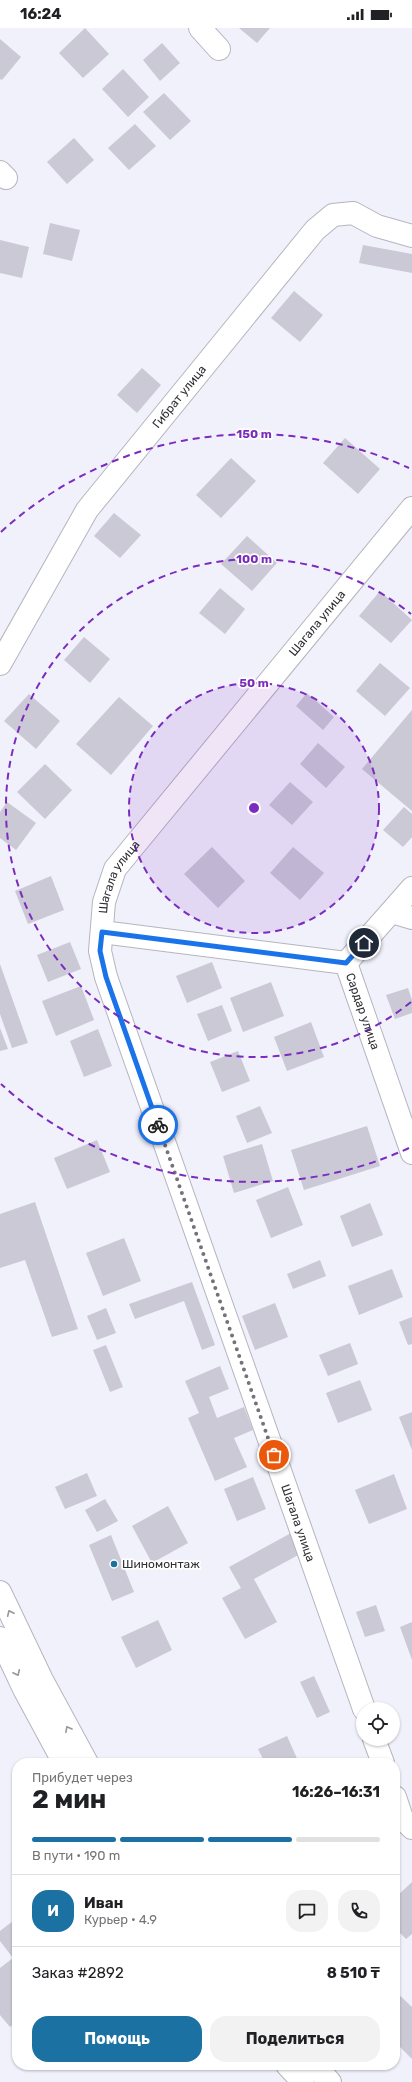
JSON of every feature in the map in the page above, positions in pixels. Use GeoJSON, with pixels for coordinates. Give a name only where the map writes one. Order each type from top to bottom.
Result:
{"type":"FeatureCollection","features":[{"type":"Feature","properties":{"kind":"main road"},"geometry":{"type":"LineString","coordinates":[[200,28],[219,49]]}},
{"type":"Feature","properties":{"kind":"main road","name":"Гибрат улица"},"geometry":{"type":"LineString","coordinates":[[0,664],[86,510],[314,230],[333,215],[353,213],[377,226],[412,236]]}},
{"type":"Feature","properties":{"kind":"main road","name":"Шагала улица"},"geometry":{"type":"LineString","coordinates":[[362,1702],[106,977],[100,951],[104,902],[115,869],[412,508]]}},
{"type":"Feature","properties":{"kind":"main road","name":"Сардар улица"},"geometry":{"type":"LineString","coordinates":[[412,888],[402,915],[346,963],[412,1153]]}},
{"type":"Feature","properties":{"kind":"main road"},"geometry":{"type":"LineString","coordinates":[[102,932],[346,963]]}},
{"type":"Feature","properties":{"kind":"main road"},"geometry":{"type":"LineString","coordinates":[[0,1592],[42,1680],[84,1758]]}},
{"type":"Feature","properties":{"kind":"main road"},"geometry":{"type":"LineString","coordinates":[[0,1638],[24,1689],[61,1758]]}},
{"type":"Feature","properties":{"kind":"main road"},"geometry":{"type":"LineString","coordinates":[[377,1746],[381,1758]]}},
{"type":"Feature","properties":{"kind":"main road"},"geometry":{"type":"LineString","coordinates":[[400,1812],[402,1818],[412,1828]]}},
{"type":"Feature","properties":{"kind":"main road"},"geometry":{"type":"LineString","coordinates":[[292,2070],[303,2082]]}},
{"type":"Feature","properties":{"kind":"main road"},"geometry":{"type":"LineString","coordinates":[[319,2070],[330,2082]]}},
{"type":"Feature","properties":{"kind":"building"},"geometry":{"type":"Polygon","coordinates":[[[85,28],[109,54],[83,78],[59,53],[85,28]]]}},
{"type":"Feature","properties":{"kind":"building"},"geometry":{"type":"Polygon","coordinates":[[[239,28],[270,28],[257,43],[239,28]]]}},
{"type":"Feature","properties":{"kind":"building"},"geometry":{"type":"Polygon","coordinates":[[[0,39],[21,57],[2,80],[0,79],[0,39]]]}},
{"type":"Feature","properties":{"kind":"building"},"geometry":{"type":"Polygon","coordinates":[[[162,43],[180,63],[160,81],[143,60],[162,43]]]}},
{"type":"Feature","properties":{"kind":"building"},"geometry":{"type":"Polygon","coordinates":[[[123,69],[149,97],[128,117],[102,89],[123,69]]]}},
{"type":"Feature","properties":{"kind":"building"},"geometry":{"type":"Polygon","coordinates":[[[164,93],[191,121],[170,140],[143,112],[164,93]]]}},
{"type":"Feature","properties":{"kind":"building"},"geometry":{"type":"Polygon","coordinates":[[[135,124],[156,146],[129,170],[108,148],[135,124]]]}},
{"type":"Feature","properties":{"kind":"building"},"geometry":{"type":"Polygon","coordinates":[[[74,138],[94,160],[67,184],[47,162],[74,138]]]}},
{"type":"Feature","properties":{"kind":"building"},"geometry":{"type":"Polygon","coordinates":[[[50,223],[80,230],[72,261],[43,254],[50,223]]]}},
{"type":"Feature","properties":{"kind":"building"},"geometry":{"type":"Polygon","coordinates":[[[0,240],[29,247],[22,278],[0,273],[0,240]]]}},
{"type":"Feature","properties":{"kind":"building"},"geometry":{"type":"Polygon","coordinates":[[[363,245],[412,254],[412,273],[359,263],[363,245]]]}},
{"type":"Feature","properties":{"kind":"building"},"geometry":{"type":"Polygon","coordinates":[[[294,291],[323,315],[300,342],[271,318],[294,291]]]}},
{"type":"Feature","properties":{"kind":"building"},"geometry":{"type":"Polygon","coordinates":[[[142,368],[161,385],[137,413],[117,395],[142,368]]]}},
{"type":"Feature","properties":{"kind":"building"},"geometry":{"type":"Polygon","coordinates":[[[345,438],[380,469],[358,494],[323,463],[345,438]]]}},
{"type":"Feature","properties":{"kind":"building"},"geometry":{"type":"Polygon","coordinates":[[[231,458],[256,481],[221,518],[196,495],[231,458]]]}},
{"type":"Feature","properties":{"kind":"building"},"geometry":{"type":"Polygon","coordinates":[[[114,513],[141,535],[120,558],[94,536],[114,513]]]}},
{"type":"Feature","properties":{"kind":"building"},"geometry":{"type":"Polygon","coordinates":[[[247,536],[277,563],[252,591],[221,564],[247,536]]]}},
{"type":"Feature","properties":{"kind":"building"},"geometry":{"type":"Polygon","coordinates":[[[220,588],[245,609],[225,634],[199,613],[220,588]]]}},
{"type":"Feature","properties":{"kind":"building"},"geometry":{"type":"Polygon","coordinates":[[[380,591],[412,620],[391,643],[359,616],[380,591]]]}},
{"type":"Feature","properties":{"kind":"building"},"geometry":{"type":"Polygon","coordinates":[[[84,637],[110,659],[90,683],[64,660],[84,637]]]}},
{"type":"Feature","properties":{"kind":"building"},"geometry":{"type":"Polygon","coordinates":[[[380,663],[410,688],[385,716],[356,691],[380,663]]]}},
{"type":"Feature","properties":{"kind":"building"},"geometry":{"type":"Polygon","coordinates":[[[307,693],[334,717],[323,730],[296,706],[307,693]]]}},
{"type":"Feature","properties":{"kind":"building"},"geometry":{"type":"Polygon","coordinates":[[[29,694],[60,721],[36,749],[4,721],[29,694]]]}},
{"type":"Feature","properties":{"kind":"building"},"geometry":{"type":"Polygon","coordinates":[[[119,697],[153,726],[111,775],[76,744],[119,697]]]}},
{"type":"Feature","properties":{"kind":"building"},"geometry":{"type":"Polygon","coordinates":[[[412,710],[412,811],[362,769],[412,710]]]}},
{"type":"Feature","properties":{"kind":"building"},"geometry":{"type":"Polygon","coordinates":[[[318,743],[345,767],[326,788],[300,764],[318,743]]]}},
{"type":"Feature","properties":{"kind":"building"},"geometry":{"type":"Polygon","coordinates":[[[45,764],[72,790],[45,819],[17,792],[45,764]]]}},
{"type":"Feature","properties":{"kind":"building"},"geometry":{"type":"Polygon","coordinates":[[[290,782],[313,802],[292,825],[269,805],[290,782]]]}},
{"type":"Feature","properties":{"kind":"building"},"geometry":{"type":"Polygon","coordinates":[[[7,802],[36,823],[16,850],[0,838],[0,812],[7,802]]]}},
{"type":"Feature","properties":{"kind":"building"},"geometry":{"type":"Polygon","coordinates":[[[404,807],[412,814],[412,837],[403,847],[383,830],[404,807]]]}},
{"type":"Feature","properties":{"kind":"building"},"geometry":{"type":"Polygon","coordinates":[[[212,847],[245,881],[218,908],[184,874],[212,847]]]}},
{"type":"Feature","properties":{"kind":"building"},"geometry":{"type":"Polygon","coordinates":[[[293,847],[324,873],[300,900],[270,873],[293,847]]]}},
{"type":"Feature","properties":{"kind":"building"},"geometry":{"type":"Polygon","coordinates":[[[51,876],[64,910],[28,924],[15,891],[51,876]]]}},
{"type":"Feature","properties":{"kind":"building"},"geometry":{"type":"Polygon","coordinates":[[[70,942],[81,969],[48,982],[37,955],[70,942]]]}},
{"type":"Feature","properties":{"kind":"building"},"geometry":{"type":"Polygon","coordinates":[[[212,962],[222,988],[187,1003],[176,976],[212,962]]]}},
{"type":"Feature","properties":{"kind":"building"},"geometry":{"type":"Polygon","coordinates":[[[0,964],[28,1043],[12,1048],[0,1014],[0,964]]]}},
{"type":"Feature","properties":{"kind":"building"},"geometry":{"type":"Polygon","coordinates":[[[271,982],[284,1016],[243,1032],[230,998],[271,982]]]}},
{"type":"Feature","properties":{"kind":"building"},"geometry":{"type":"Polygon","coordinates":[[[81,986],[94,1020],[56,1036],[42,1001],[81,986]]]}},
{"type":"Feature","properties":{"kind":"building"},"geometry":{"type":"Polygon","coordinates":[[[408,988],[412,1000],[412,1013],[395,1019],[386,995],[408,988]]]}},
{"type":"Feature","properties":{"kind":"building"},"geometry":{"type":"Polygon","coordinates":[[[222,1005],[232,1031],[208,1041],[197,1014],[222,1005]]]}},
{"type":"Feature","properties":{"kind":"building"},"geometry":{"type":"Polygon","coordinates":[[[311,1022],[324,1057],[287,1071],[274,1037],[311,1022]]]}},
{"type":"Feature","properties":{"kind":"building"},"geometry":{"type":"Polygon","coordinates":[[[0,1028],[8,1049],[0,1051],[0,1028]]]}},
{"type":"Feature","properties":{"kind":"building"},"geometry":{"type":"Polygon","coordinates":[[[98,1029],[112,1066],[84,1077],[70,1041],[98,1029]]]}},
{"type":"Feature","properties":{"kind":"building"},"geometry":{"type":"Polygon","coordinates":[[[238,1051],[250,1081],[222,1092],[210,1062],[238,1051]]]}},
{"type":"Feature","properties":{"kind":"building"},"geometry":{"type":"Polygon","coordinates":[[[260,1106],[272,1133],[247,1143],[236,1116],[260,1106]]]}},
{"type":"Feature","properties":{"kind":"building"},"geometry":{"type":"Polygon","coordinates":[[[367,1126],[380,1166],[304,1190],[291,1150],[367,1126]]]}},
{"type":"Feature","properties":{"kind":"building"},"geometry":{"type":"Polygon","coordinates":[[[97,1140],[110,1172],[67,1189],[54,1158],[97,1140]]]}},
{"type":"Feature","properties":{"kind":"building"},"geometry":{"type":"Polygon","coordinates":[[[262,1144],[273,1181],[234,1193],[223,1156],[262,1144]]]}},
{"type":"Feature","properties":{"kind":"building"},"geometry":{"type":"Polygon","coordinates":[[[288,1187],[303,1225],[271,1238],[256,1200],[288,1187]]]}},
{"type":"Feature","properties":{"kind":"building"},"geometry":{"type":"Polygon","coordinates":[[[35,1202],[78,1329],[52,1337],[25,1260],[0,1268],[0,1214],[35,1202]]]}},
{"type":"Feature","properties":{"kind":"building"},"geometry":{"type":"Polygon","coordinates":[[[370,1203],[383,1235],[352,1247],[340,1216],[370,1203]]]}},
{"type":"Feature","properties":{"kind":"building"},"geometry":{"type":"Polygon","coordinates":[[[124,1238],[141,1281],[103,1296],[86,1253],[124,1238]]]}},
{"type":"Feature","properties":{"kind":"building"},"geometry":{"type":"Polygon","coordinates":[[[320,1260],[326,1276],[293,1289],[287,1274],[320,1260]]]}},
{"type":"Feature","properties":{"kind":"building"},"geometry":{"type":"Polygon","coordinates":[[[392,1269],[403,1297],[359,1315],[348,1286],[392,1269]]]}},
{"type":"Feature","properties":{"kind":"building"},"geometry":{"type":"Polygon","coordinates":[[[192,1282],[215,1345],[202,1350],[184,1301],[135,1319],[129,1304],[192,1282]]]}},
{"type":"Feature","properties":{"kind":"building"},"geometry":{"type":"Polygon","coordinates":[[[275,1303],[288,1337],[255,1350],[242,1316],[275,1303]]]}},
{"type":"Feature","properties":{"kind":"building"},"geometry":{"type":"Polygon","coordinates":[[[106,1308],[116,1333],[97,1340],[87,1316],[106,1308]]]}},
{"type":"Feature","properties":{"kind":"building"},"geometry":{"type":"Polygon","coordinates":[[[412,1317],[412,1344],[408,1345],[399,1322],[412,1317]]]}},
{"type":"Feature","properties":{"kind":"building"},"geometry":{"type":"Polygon","coordinates":[[[350,1343],[358,1364],[328,1376],[319,1355],[350,1343]]]}},
{"type":"Feature","properties":{"kind":"building"},"geometry":{"type":"Polygon","coordinates":[[[106,1345],[123,1387],[110,1392],[93,1350],[106,1345]]]}},
{"type":"Feature","properties":{"kind":"building"},"geometry":{"type":"Polygon","coordinates":[[[220,1366],[229,1389],[209,1397],[217,1418],[244,1407],[253,1430],[234,1438],[247,1467],[215,1481],[188,1418],[199,1413],[185,1381],[220,1366]]]}},
{"type":"Feature","properties":{"kind":"building"},"geometry":{"type":"Polygon","coordinates":[[[360,1380],[372,1410],[338,1423],[326,1393],[360,1380]]]}},
{"type":"Feature","properties":{"kind":"building"},"geometry":{"type":"Polygon","coordinates":[[[412,1412],[412,1450],[399,1417],[412,1412]]]}},
{"type":"Feature","properties":{"kind":"building"},"geometry":{"type":"Polygon","coordinates":[[[87,1473],[97,1496],[65,1509],[55,1487],[87,1473]]]}},
{"type":"Feature","properties":{"kind":"building"},"geometry":{"type":"Polygon","coordinates":[[[394,1474],[407,1509],[369,1524],[355,1490],[394,1474]]]}},
{"type":"Feature","properties":{"kind":"building"},"geometry":{"type":"Polygon","coordinates":[[[253,1477],[266,1509],[237,1521],[224,1489],[253,1477]]]}},
{"type":"Feature","properties":{"kind":"building"},"geometry":{"type":"Polygon","coordinates":[[[105,1499],[118,1521],[97,1532],[85,1510],[105,1499]]]}},
{"type":"Feature","properties":{"kind":"building"},"geometry":{"type":"Polygon","coordinates":[[[168,1506],[188,1543],[152,1563],[132,1526],[168,1506]]]}},
{"type":"Feature","properties":{"kind":"building"},"geometry":{"type":"Polygon","coordinates":[[[291,1533],[302,1553],[254,1579],[277,1622],[245,1639],[222,1598],[241,1588],[229,1567],[291,1533]]]}},
{"type":"Feature","properties":{"kind":"building"},"geometry":{"type":"Polygon","coordinates":[[[111,1535],[134,1592],[112,1601],[89,1545],[111,1535]]]}},
{"type":"Feature","properties":{"kind":"building"},"geometry":{"type":"Polygon","coordinates":[[[376,1605],[385,1631],[365,1637],[356,1612],[376,1605]]]}},
{"type":"Feature","properties":{"kind":"building"},"geometry":{"type":"Polygon","coordinates":[[[158,1620],[172,1650],[136,1668],[121,1637],[158,1620]]]}},
{"type":"Feature","properties":{"kind":"building"},"geometry":{"type":"Polygon","coordinates":[[[412,1622],[412,1660],[400,1627],[412,1622]]]}},
{"type":"Feature","properties":{"kind":"building"},"geometry":{"type":"Polygon","coordinates":[[[314,1676],[330,1712],[317,1718],[300,1682],[314,1676]]]}},
{"type":"Feature","properties":{"kind":"building"},"geometry":{"type":"Polygon","coordinates":[[[287,1736],[297,1758],[262,1758],[258,1749],[287,1736]]]}},
{"type":"Feature","properties":{"kind":"building"},"geometry":{"type":"Polygon","coordinates":[[[412,1882],[412,1934],[406,1939],[400,1933],[400,1893],[412,1882]]]}},
{"type":"Feature","properties":{"kind":"building"},"geometry":{"type":"Polygon","coordinates":[[[12,1922],[12,1957],[0,1941],[0,1931],[12,1922]]]}},
{"type":"Feature","properties":{"kind":"building"},"geometry":{"type":"Polygon","coordinates":[[[12,1959],[12,2025],[10,2027],[0,2015],[0,1968],[12,1959]]]}},
{"type":"Feature","properties":{"kind":"building"},"geometry":{"type":"Polygon","coordinates":[[[400,1996],[412,2007],[412,2059],[400,2047],[400,1996]]]}},
{"type":"Feature","properties":{"kind":"way so far"},"geometry":{"type":"LineString","coordinates":[[158,1125],[274,1455]]}},
{"type":"Feature","properties":{"kind":"place","name":"Шиномонтаж"},"geometry":{"type":"Point","coordinates":[114,1564]}},
{"type":"Feature","properties":{"kind":"route"},"geometry":{"type":"LineString","coordinates":[[158,1125],[106,977],[100,951],[102,932],[346,963],[364,943]]}}]}
